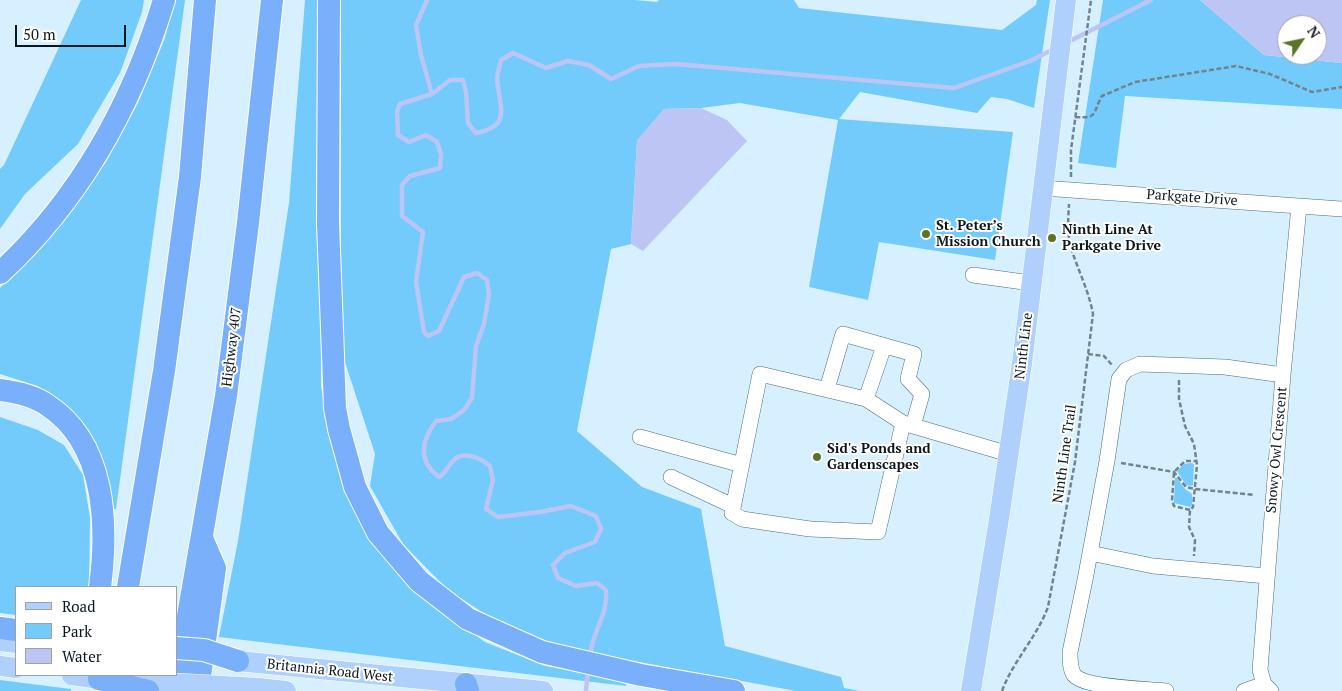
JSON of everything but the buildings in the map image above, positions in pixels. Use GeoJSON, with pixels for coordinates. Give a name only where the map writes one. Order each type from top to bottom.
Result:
{"type":"FeatureCollection","features":[{"type":"Feature","properties":{"kind":"highway"},"geometry":{"type":"LineString","coordinates":[[0,273],[54,216],[99,152],[136,78],[164,0]]}},
{"type":"Feature","properties":{"kind":"highway"},"geometry":{"type":"LineString","coordinates":[[128,586],[164,370],[189,187],[206,0]]}},
{"type":"Feature","properties":{"kind":"highway","name":"Highway 407"},"geometry":{"type":"LineString","coordinates":[[178,669],[226,396],[248,223],[272,0]]}},
{"type":"Feature","properties":{"kind":"highway"},"geometry":{"type":"LineString","coordinates":[[329,0],[328,222],[335,408],[355,487],[378,533],[418,581],[468,619],[542,652],[641,675],[734,691]]}},
{"type":"Feature","properties":{"kind":"highway"},"geometry":{"type":"LineString","coordinates":[[0,390],[17,393],[46,404],[65,419],[89,453],[102,504],[100,586]]}},
{"type":"Feature","properties":{"kind":"highway"},"geometry":{"type":"LineString","coordinates":[[198,691],[214,568],[202,538]]}},
{"type":"Feature","properties":{"kind":"highway"},"geometry":{"type":"LineString","coordinates":[[0,628],[15,630]]}},
{"type":"Feature","properties":{"kind":"highway"},"geometry":{"type":"LineString","coordinates":[[178,648],[204,650],[238,661]]}},
{"type":"Feature","properties":{"kind":"highway","name":"Highway 407"},"geometry":{"type":"LineString","coordinates":[[174,691],[177,676]]}},
{"type":"Feature","properties":{"kind":"highway"},"geometry":{"type":"LineString","coordinates":[[99,682],[148,691]]}},
{"type":"Feature","properties":{"kind":"main road","name":"Ninth Line"},"geometry":{"type":"LineString","coordinates":[[970,691],[1022,363],[1065,5]]}},
{"type":"Feature","properties":{"kind":"main road"},"geometry":{"type":"LineString","coordinates":[[0,641],[15,643]]}},
{"type":"Feature","properties":{"kind":"main road","name":"Britannia Road West"},"geometry":{"type":"LineString","coordinates":[[178,657],[238,661],[467,687],[536,690]]}},
{"type":"Feature","properties":{"kind":"main road"},"geometry":{"type":"LineString","coordinates":[[0,666],[15,668]]}},
{"type":"Feature","properties":{"kind":"main road","name":"Britannia Road West"},"geometry":{"type":"LineString","coordinates":[[76,676],[99,682],[258,688],[286,691]]}},
{"type":"Feature","properties":{"kind":"street","name":"Parkgate Drive"},"geometry":{"type":"LineString","coordinates":[[1042,188],[1342,210]]}},
{"type":"Feature","properties":{"kind":"street","name":"Snowy Owl Crescent"},"geometry":{"type":"LineString","coordinates":[[1267,687],[1260,670],[1299,206]]}},
{"type":"Feature","properties":{"kind":"street"},"geometry":{"type":"LineString","coordinates":[[973,275],[1031,284]]}},
{"type":"Feature","properties":{"kind":"street"},"geometry":{"type":"LineString","coordinates":[[827,389],[843,334],[914,354],[908,379],[922,394],[908,425],[878,532],[810,529],[742,519],[732,513],[760,374],[866,400],[908,425],[1008,454]]}},
{"type":"Feature","properties":{"kind":"street"},"geometry":{"type":"LineString","coordinates":[[866,400],[884,346]]}},
{"type":"Feature","properties":{"kind":"street"},"geometry":{"type":"LineString","coordinates":[[1166,691],[1096,685],[1083,682],[1074,675],[1070,663],[1070,652],[1107,461],[1119,379],[1126,370],[1140,364],[1225,367],[1284,375]]}},
{"type":"Feature","properties":{"kind":"street"},"geometry":{"type":"LineString","coordinates":[[640,438],[742,465]]}},
{"type":"Feature","properties":{"kind":"street"},"geometry":{"type":"LineString","coordinates":[[671,477],[733,506]]}},
{"type":"Feature","properties":{"kind":"street"},"geometry":{"type":"LineString","coordinates":[[1090,554],[1153,566],[1267,576]]}},
{"type":"Feature","properties":{"kind":"street"},"geometry":{"type":"LineString","coordinates":[[1244,691],[1267,687]]}},
{"type":"Feature","properties":{"kind":"path"},"geometry":{"type":"LineString","coordinates":[[1072,172],[1071,150],[1091,0]]}},
{"type":"Feature","properties":{"kind":"path"},"geometry":{"type":"LineString","coordinates":[[1075,117],[1088,118],[1093,115],[1102,96],[1135,82],[1236,66],[1270,74],[1312,92],[1342,86]]}},
{"type":"Feature","properties":{"kind":"path","name":"Ninth Line Trail"},"geometry":{"type":"LineString","coordinates":[[1002,691],[1044,620],[1074,470],[1092,314],[1087,290],[1071,250],[1068,210]]}},
{"type":"Feature","properties":{"kind":"path"},"geometry":{"type":"LineString","coordinates":[[1088,354],[1104,356],[1122,375]]}},
{"type":"Feature","properties":{"kind":"path"},"geometry":{"type":"LineString","coordinates":[[1180,366],[1179,399],[1185,426],[1194,444],[1197,465],[1193,507],[1190,510],[1190,527],[1195,540],[1194,570]]}},
{"type":"Feature","properties":{"kind":"path"},"geometry":{"type":"LineString","coordinates":[[1107,461],[1174,472],[1186,487],[1255,495]]}},
{"type":"Feature","properties":{"kind":"path"},"geometry":{"type":"LineString","coordinates":[[1190,510],[1174,506],[1172,501],[1174,472],[1185,461],[1196,461]]}},
{"type":"Feature","properties":{"kind":"green space"},"geometry":{"type":"Polygon","coordinates":[[[81,0],[144,0],[142,12],[120,73],[78,144],[25,194],[0,229],[0,169],[4,165],[81,0]]]}},
{"type":"Feature","properties":{"kind":"green space"},"geometry":{"type":"Polygon","coordinates":[[[174,0],[185,0],[116,509],[112,509],[108,481],[96,442],[72,411],[38,386],[0,374],[0,288],[64,221],[106,162],[138,103],[165,38],[174,0]]]}},
{"type":"Feature","properties":{"kind":"green space"},"geometry":{"type":"Polygon","coordinates":[[[305,0],[320,0],[321,387],[341,479],[370,536],[421,596],[485,642],[545,666],[625,681],[626,686],[219,637],[238,541],[289,203],[305,0]]]}},
{"type":"Feature","properties":{"kind":"green space"},"geometry":{"type":"Polygon","coordinates":[[[341,0],[634,0],[657,2],[659,0],[794,0],[799,8],[1002,30],[1036,5],[1037,0],[1050,0],[1034,108],[1007,99],[991,97],[977,113],[860,92],[839,119],[1013,132],[995,260],[879,242],[868,300],[809,287],[838,120],[740,103],[701,108],[664,109],[637,142],[631,244],[611,249],[577,431],[642,487],[701,509],[725,646],[841,677],[844,688],[860,691],[796,691],[612,657],[558,645],[499,623],[448,590],[403,544],[370,486],[375,454],[341,350],[341,0]]]}},
{"type":"Feature","properties":{"kind":"green space"},"geometry":{"type":"Polygon","coordinates":[[[1103,0],[1200,0],[1264,55],[1277,56],[1277,65],[1327,65],[1327,61],[1342,63],[1342,109],[1125,96],[1116,168],[1078,163],[1103,0]]]}},
{"type":"Feature","properties":{"kind":"green space"},"geometry":{"type":"Polygon","coordinates":[[[0,417],[38,430],[64,445],[83,475],[90,518],[89,586],[15,586],[15,615],[0,613],[0,417]]]}},
{"type":"Feature","properties":{"kind":"green space"},"geometry":{"type":"Polygon","coordinates":[[[1184,464],[1194,464],[1193,485],[1191,486],[1186,485],[1177,471],[1184,464]]]}},
{"type":"Feature","properties":{"kind":"green space"},"geometry":{"type":"Polygon","coordinates":[[[1175,478],[1192,494],[1192,505],[1190,507],[1174,503],[1175,478]]]}},
{"type":"Feature","properties":{"kind":"green space"},"geometry":{"type":"Polygon","coordinates":[[[0,680],[71,689],[71,691],[0,691],[0,680]]]}},
{"type":"Feature","properties":{"kind":"water"},"geometry":{"type":"Polygon","coordinates":[[[1200,0],[1342,0],[1342,63],[1327,61],[1327,15],[1277,15],[1277,56],[1264,55],[1200,0]]]}},
{"type":"Feature","properties":{"kind":"water"},"geometry":{"type":"Polygon","coordinates":[[[701,108],[727,120],[747,141],[643,251],[631,244],[637,140],[664,109],[701,108]]]}},
{"type":"Feature","properties":{"kind":"waterway"},"geometry":{"type":"LineString","coordinates":[[427,0],[416,25],[421,55],[432,94]]}},
{"type":"Feature","properties":{"kind":"waterway"},"geometry":{"type":"LineString","coordinates":[[1068,42],[1151,0]]}},
{"type":"Feature","properties":{"kind":"waterway"},"geometry":{"type":"LineString","coordinates":[[590,656],[591,647],[605,608],[606,590],[597,583],[576,586],[558,578],[553,565],[565,553],[595,542],[601,529],[596,516],[571,506],[498,517],[486,509],[493,480],[490,466],[471,456],[461,456],[456,458],[439,477],[432,471],[425,458],[424,451],[427,436],[436,421],[451,419],[464,410],[472,398],[476,346],[484,324],[489,294],[487,280],[477,273],[464,277],[439,331],[428,336],[424,332],[416,282],[423,232],[402,216],[402,185],[410,176],[440,168],[441,154],[437,142],[426,135],[409,142],[398,135],[397,112],[400,104],[432,94],[450,80],[463,80],[466,92],[468,123],[476,133],[488,130],[495,125],[501,114],[497,79],[501,60],[513,53],[546,68],[568,61],[589,65],[611,79],[639,66],[676,64],[954,88],[1030,61],[1054,49]]}},
{"type":"Feature","properties":{"kind":"waterway"},"geometry":{"type":"LineString","coordinates":[[586,691],[588,669]]}},
{"type":"Feature","properties":{"kind":"place","name":"St. Peter’s Mission Church"},"geometry":{"type":"Point","coordinates":[926,234]}},
{"type":"Feature","properties":{"kind":"place","name":"Ninth Line At Parkgate Drive"},"geometry":{"type":"Point","coordinates":[1052,238]}},
{"type":"Feature","properties":{"kind":"place","name":"Sid's Ponds and Gardenscapes"},"geometry":{"type":"Point","coordinates":[817,457]}}]}
